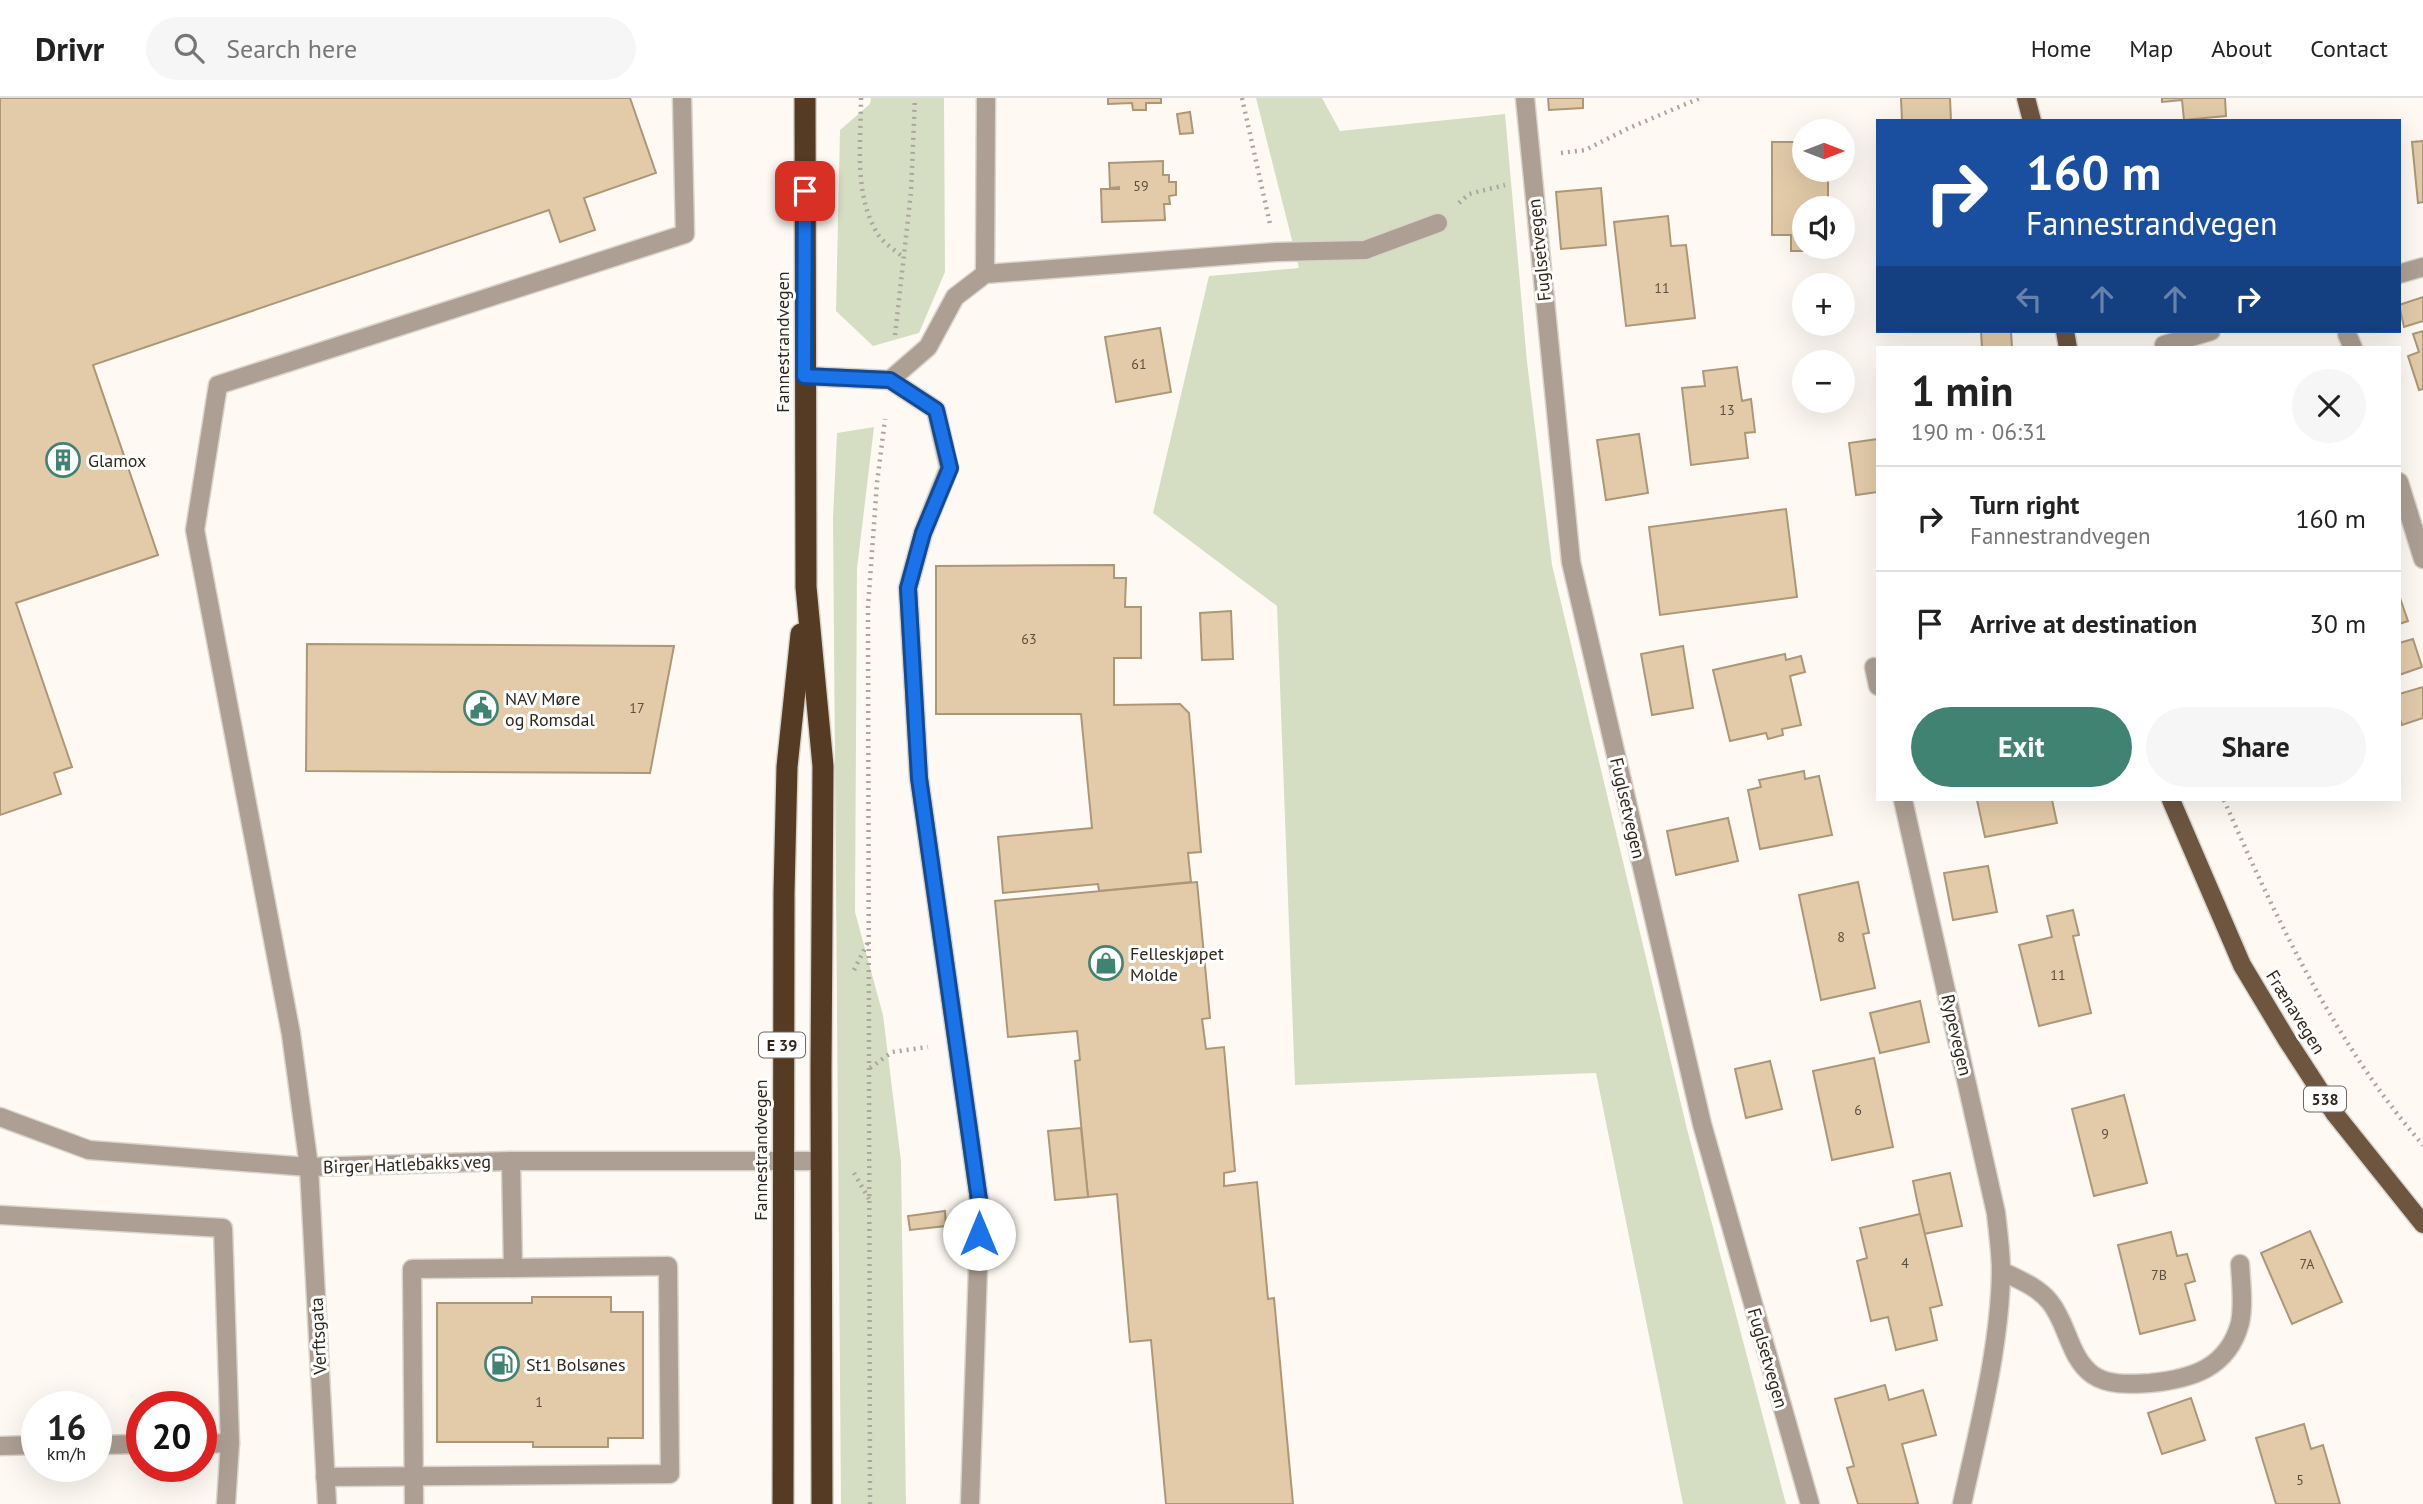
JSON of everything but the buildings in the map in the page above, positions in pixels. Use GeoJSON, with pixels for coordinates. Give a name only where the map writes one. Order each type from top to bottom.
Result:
{"type":"FeatureCollection","features":[{"type":"Feature","properties":{"kind":"highway","name":"Fannestrandvegen"},"geometry":{"type":"LineString","coordinates":[[804,98],[806,587],[823,766],[822,1504]]}},
{"type":"Feature","properties":{"kind":"highway","name":"Fannestrandvegen"},"geometry":{"type":"LineString","coordinates":[[783,1504],[782,1053],[787,767],[806,587]]}},
{"type":"Feature","properties":{"kind":"main road"},"geometry":{"type":"LineString","coordinates":[[2026,98],[2031,119]]}},
{"type":"Feature","properties":{"kind":"main road","name":"Frænavegen"},"geometry":{"type":"LineString","coordinates":[[2171,801],[2248,976],[2335,1114],[2423,1224]]}},
{"type":"Feature","properties":{"kind":"street","name":"Verftsgata"},"geometry":{"type":"LineString","coordinates":[[327,1504],[309,1167],[291,1034],[195,530],[218,385],[685,234],[682,98]]}},
{"type":"Feature","properties":{"kind":"street"},"geometry":{"type":"LineString","coordinates":[[985,274],[986,98]]}},
{"type":"Feature","properties":{"kind":"street","name":"Fuglsetvegen"},"geometry":{"type":"LineString","coordinates":[[1525,98],[1571,562],[1702,1124],[1810,1504]]}},
{"type":"Feature","properties":{"kind":"street"},"geometry":{"type":"LineString","coordinates":[[890,380],[928,347],[955,297],[985,274],[1276,253],[1365,250],[1438,223]]}},
{"type":"Feature","properties":{"kind":"street"},"geometry":{"type":"LineString","coordinates":[[2401,273],[2423,267]]}},
{"type":"Feature","properties":{"kind":"street"},"geometry":{"type":"LineString","coordinates":[[2164,345],[2204,333]]}},
{"type":"Feature","properties":{"kind":"street"},"geometry":{"type":"LineString","coordinates":[[804,376],[890,380],[936,410],[950,468],[923,533],[908,588],[919,778],[980,1207],[970,1504]]}},
{"type":"Feature","properties":{"kind":"street"},"geometry":{"type":"LineString","coordinates":[[2401,487],[2420,535],[2423,559]]}},
{"type":"Feature","properties":{"kind":"street"},"geometry":{"type":"LineString","coordinates":[[1874,667],[1876,676]]}},
{"type":"Feature","properties":{"kind":"street","name":"Rypevegen"},"geometry":{"type":"LineString","coordinates":[[1903,801],[1989,1177],[1996,1213],[2001,1271],[1983,1405],[1962,1504]]}},
{"type":"Feature","properties":{"kind":"street","name":"Birger Hatlebakks veg"},"geometry":{"type":"LineString","coordinates":[[0,1117],[89,1150],[309,1167],[512,1161],[822,1161]]}},
{"type":"Feature","properties":{"kind":"street"},"geometry":{"type":"LineString","coordinates":[[512,1161],[513,1268]]}},
{"type":"Feature","properties":{"kind":"street"},"geometry":{"type":"LineString","coordinates":[[0,1214],[223,1228],[230,1443],[226,1504]]}},
{"type":"Feature","properties":{"kind":"street"},"geometry":{"type":"LineString","coordinates":[[2001,1271],[2043,1294],[2052,1304],[2082,1367],[2096,1377],[2129,1385],[2193,1376],[2221,1358],[2230,1347],[2240,1322],[2240,1264]]}},
{"type":"Feature","properties":{"kind":"street"},"geometry":{"type":"LineString","coordinates":[[325,1477],[414,1476],[670,1474],[668,1266],[412,1269],[414,1476],[414,1504]]}},
{"type":"Feature","properties":{"kind":"street"},"geometry":{"type":"LineString","coordinates":[[217,1443],[230,1443]]}},
{"type":"Feature","properties":{"kind":"street"},"geometry":{"type":"LineString","coordinates":[[0,1446],[21,1446]]}},
{"type":"Feature","properties":{"kind":"path"},"geometry":{"type":"LineString","coordinates":[[861,98],[861,176],[867,210],[880,237],[904,258]]}},
{"type":"Feature","properties":{"kind":"path"},"geometry":{"type":"LineString","coordinates":[[895,340],[911,192],[915,98]]}},
{"type":"Feature","properties":{"kind":"path"},"geometry":{"type":"LineString","coordinates":[[1242,98],[1276,253]]}},
{"type":"Feature","properties":{"kind":"path"},"geometry":{"type":"LineString","coordinates":[[1558,153],[1586,150],[1700,98]]}},
{"type":"Feature","properties":{"kind":"path"},"geometry":{"type":"LineString","coordinates":[[1469,194],[1511,183]]}},
{"type":"Feature","properties":{"kind":"path"},"geometry":{"type":"LineString","coordinates":[[870,1504],[868,607],[877,483],[885,419]]}},
{"type":"Feature","properties":{"kind":"path"},"geometry":{"type":"LineString","coordinates":[[2224,801],[2261,886],[2353,1054],[2423,1145]]}},
{"type":"Feature","properties":{"kind":"path"},"geometry":{"type":"LineString","coordinates":[[870,1068],[892,1052]]}},
{"type":"Feature","properties":{"kind":"green space"},"geometry":{"type":"Polygon","coordinates":[[[871,98],[944,98],[945,272],[919,333],[873,346],[836,311],[840,130],[870,104],[871,98]]]}},
{"type":"Feature","properties":{"kind":"green space"},"geometry":{"type":"Polygon","coordinates":[[[1256,98],[1322,98],[1340,131],[1505,114],[1527,362],[1552,565],[1687,1129],[1786,1504],[1683,1504],[1596,1073],[1295,1085],[1277,606],[1153,513],[1209,276],[1299,268],[1256,98]]]}},
{"type":"Feature","properties":{"kind":"green space"},"geometry":{"type":"Polygon","coordinates":[[[874,427],[857,569],[855,912],[883,1015],[901,1161],[906,1504],[841,1504],[833,518],[837,433],[874,427]]]}},
{"type":"Feature","properties":{"kind":"place","name":"Glamox"},"geometry":{"type":"Point","coordinates":[63,460]}},
{"type":"Feature","properties":{"kind":"place","name":"NAV Møre og Romsdal"},"geometry":{"type":"Point","coordinates":[481,708]}},
{"type":"Feature","properties":{"kind":"place","name":"Felleskjøpet Molde"},"geometry":{"type":"Point","coordinates":[1106,963]}},
{"type":"Feature","properties":{"kind":"place","name":"St1 Bolsønes"},"geometry":{"type":"Point","coordinates":[502,1364]}},
{"type":"Feature","properties":{"kind":"route"},"geometry":{"type":"LineString","coordinates":[[805,191],[804,376],[890,380],[936,410],[950,468],[923,533],[908,588],[919,778],[980,1207],[979,1234]]}}]}
